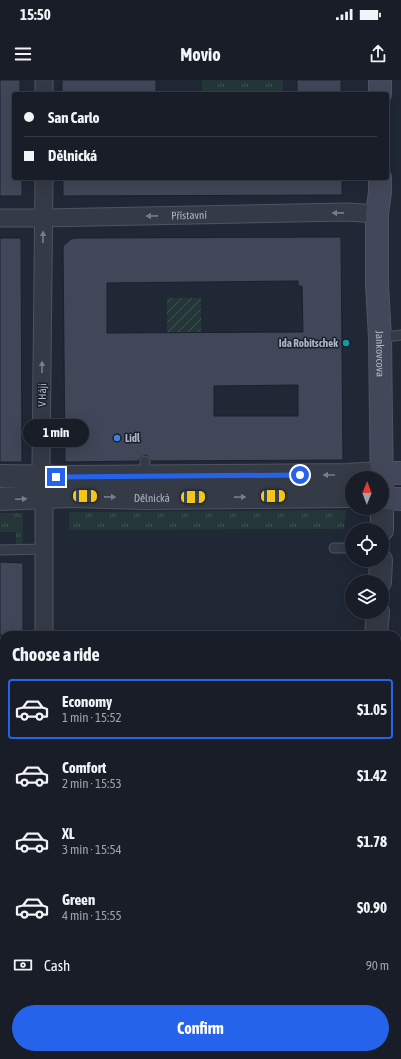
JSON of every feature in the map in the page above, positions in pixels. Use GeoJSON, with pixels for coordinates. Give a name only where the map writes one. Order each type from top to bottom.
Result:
{"type":"FeatureCollection","features":[{"type":"Feature","properties":{"kind":"main road"},"geometry":{"type":"LineString","coordinates":[[380,80],[380,92]]}},
{"type":"Feature","properties":{"kind":"main road","name":"Jankovcova"},"geometry":{"type":"LineString","coordinates":[[380,180],[377,214],[377,308],[392,473]]}},
{"type":"Feature","properties":{"kind":"main road"},"geometry":{"type":"LineString","coordinates":[[389,498],[401,499]]}},
{"type":"Feature","properties":{"kind":"street"},"geometry":{"type":"LineString","coordinates":[[44,80],[44,92]]}},
{"type":"Feature","properties":{"kind":"street","name":"V Háji"},"geometry":{"type":"LineString","coordinates":[[44,180],[42,476],[44,631]]}},
{"type":"Feature","properties":{"kind":"street","name":"Přístavní"},"geometry":{"type":"LineString","coordinates":[[0,218],[347,212],[377,214]]}},
{"type":"Feature","properties":{"kind":"street","name":"Dělnická"},"geometry":{"type":"LineString","coordinates":[[0,499],[70,496],[145,481],[392,473]]}},
{"type":"Feature","properties":{"kind":"street","name":"Dělnická"},"geometry":{"type":"LineString","coordinates":[[0,476],[42,476],[145,481],[345,495]]}},
{"type":"Feature","properties":{"kind":"street"},"geometry":{"type":"LineString","coordinates":[[376,631],[377,619]]}},
{"type":"Feature","properties":{"kind":"lane"},"geometry":{"type":"LineString","coordinates":[[380,338],[401,335]]}},
{"type":"Feature","properties":{"kind":"lane"},"geometry":{"type":"LineString","coordinates":[[334,548],[345,548]]}},
{"type":"Feature","properties":{"kind":"lane"},"geometry":{"type":"LineString","coordinates":[[0,550],[43,549]]}},
{"type":"Feature","properties":{"kind":"green space"},"geometry":{"type":"Polygon","coordinates":[[[202,80],[283,80],[283,92],[202,92],[202,80]]]}},
{"type":"Feature","properties":{"kind":"green space"},"geometry":{"type":"Polygon","coordinates":[[[167,298],[201,298],[201,332],[167,332],[167,298]]]}},
{"type":"Feature","properties":{"kind":"green space"},"geometry":{"type":"Polygon","coordinates":[[[345,510],[345,515],[344,529],[69,530],[69,512],[345,510]]]}},
{"type":"Feature","properties":{"kind":"green space"},"geometry":{"type":"Polygon","coordinates":[[[0,513],[23,513],[23,546],[16,546],[16,532],[0,532],[0,513]]]}},
{"type":"Feature","properties":{"kind":"building"},"geometry":{"type":"Polygon","coordinates":[[[0,80],[20,80],[20,92],[12,92],[12,180],[22,180],[22,196],[0,196],[0,80]]]}},
{"type":"Feature","properties":{"kind":"building"},"geometry":{"type":"Polygon","coordinates":[[[62,80],[156,80],[156,92],[62,92],[62,80]]]}},
{"type":"Feature","properties":{"kind":"building"},"geometry":{"type":"Polygon","coordinates":[[[297,80],[341,80],[341,92],[297,92],[297,80]]]}},
{"type":"Feature","properties":{"kind":"building"},"geometry":{"type":"Polygon","coordinates":[[[63,180],[342,180],[342,195],[63,196],[63,180]]]}},
{"type":"Feature","properties":{"kind":"building"},"geometry":{"type":"Polygon","coordinates":[[[341,237],[343,460],[151,461],[148,456],[145,455],[140,458],[139,461],[65,462],[63,246],[71,239],[341,237]],[[298,281],[107,283],[107,333],[303,332],[302,286],[298,286],[298,281]],[[298,385],[214,386],[214,416],[298,416],[298,385]]]}},
{"type":"Feature","properties":{"kind":"building"},"geometry":{"type":"Polygon","coordinates":[[[0,238],[21,238],[22,462],[0,462],[0,238]]]}},
{"type":"Feature","properties":{"kind":"building"},"geometry":{"type":"Polygon","coordinates":[[[0,562],[23,563],[23,631],[0,631],[0,562]]]}},
{"type":"Feature","properties":{"kind":"place","name":"Ida Robitschek"},"geometry":{"type":"Point","coordinates":[346,343]}},
{"type":"Feature","properties":{"kind":"place","name":"Lidl"},"geometry":{"type":"Point","coordinates":[117,438]}},
{"type":"Feature","properties":{"kind":"route"},"geometry":{"type":"LineString","coordinates":[[56,477],[300,475]]}}]}
